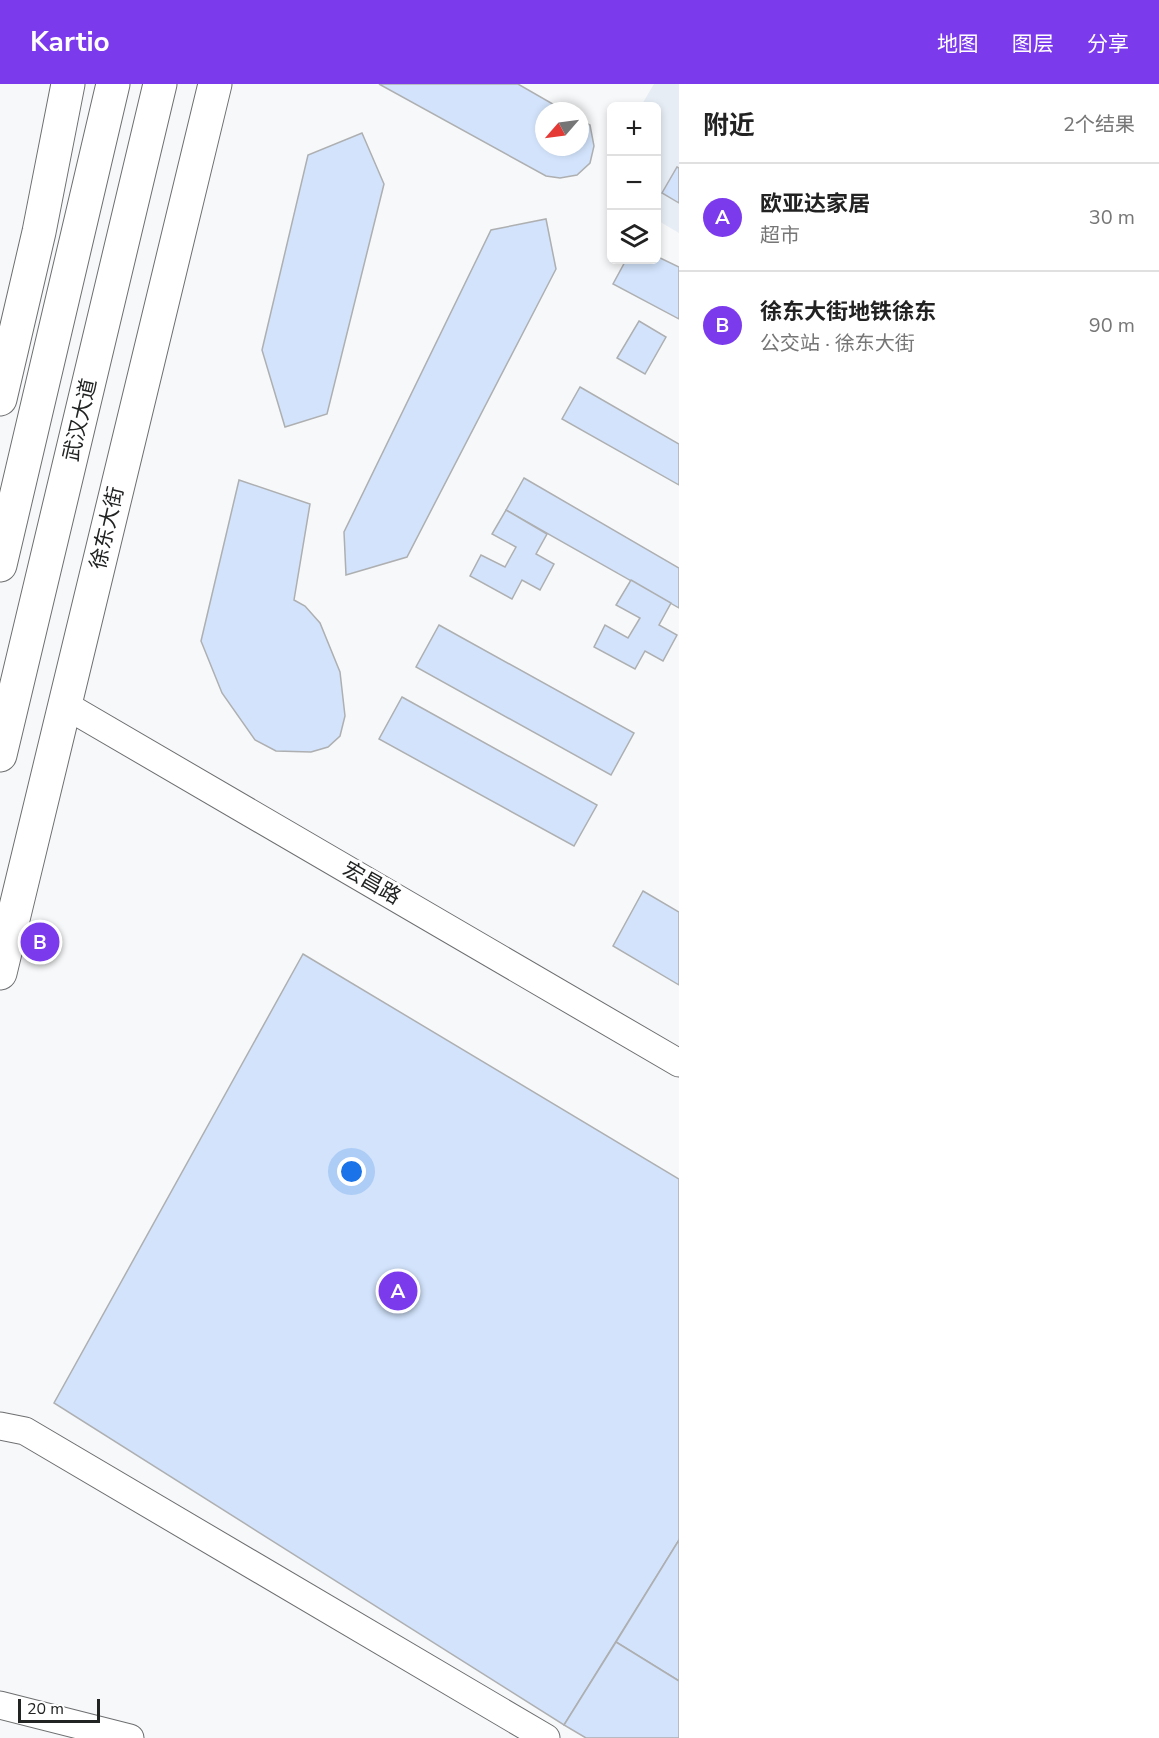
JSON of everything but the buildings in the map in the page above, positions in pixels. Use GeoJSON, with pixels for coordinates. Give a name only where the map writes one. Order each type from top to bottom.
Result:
{"type":"FeatureCollection","features":[{"type":"Feature","properties":{"kind":"main road"},"geometry":{"type":"LineString","coordinates":[[0,399],[39,232],[68,84]]}},
{"type":"Feature","properties":{"kind":"main road"},"geometry":{"type":"LineString","coordinates":[[0,565],[114,84]]}},
{"type":"Feature","properties":{"kind":"main road","name":"武汉大道"},"geometry":{"type":"LineString","coordinates":[[0,755],[160,84]]}},
{"type":"Feature","properties":{"kind":"main road","name":"徐东大街"},"geometry":{"type":"LineString","coordinates":[[0,973],[215,84]]}},
{"type":"Feature","properties":{"kind":"street","name":"宏昌路"},"geometry":{"type":"LineString","coordinates":[[65,705],[679,1063]]}},
{"type":"Feature","properties":{"kind":"street"},"geometry":{"type":"LineString","coordinates":[[0,1426],[25,1431],[546,1738]]}},
{"type":"Feature","properties":{"kind":"street"},"geometry":{"type":"LineString","coordinates":[[0,1705],[130,1738]]}},
{"type":"Feature","properties":{"kind":"shaded area"},"geometry":{"type":"Polygon","coordinates":[[[654,84],[679,84],[679,233],[661,222],[661,102],[643,102],[654,84]]]}},
{"type":"Feature","properties":{"kind":"place","name":"徐东大街地铁徐东"},"geometry":{"type":"Point","coordinates":[40,942]}},
{"type":"Feature","properties":{"kind":"place","name":"欧亚达家居"},"geometry":{"type":"Point","coordinates":[398,1291]}}]}
